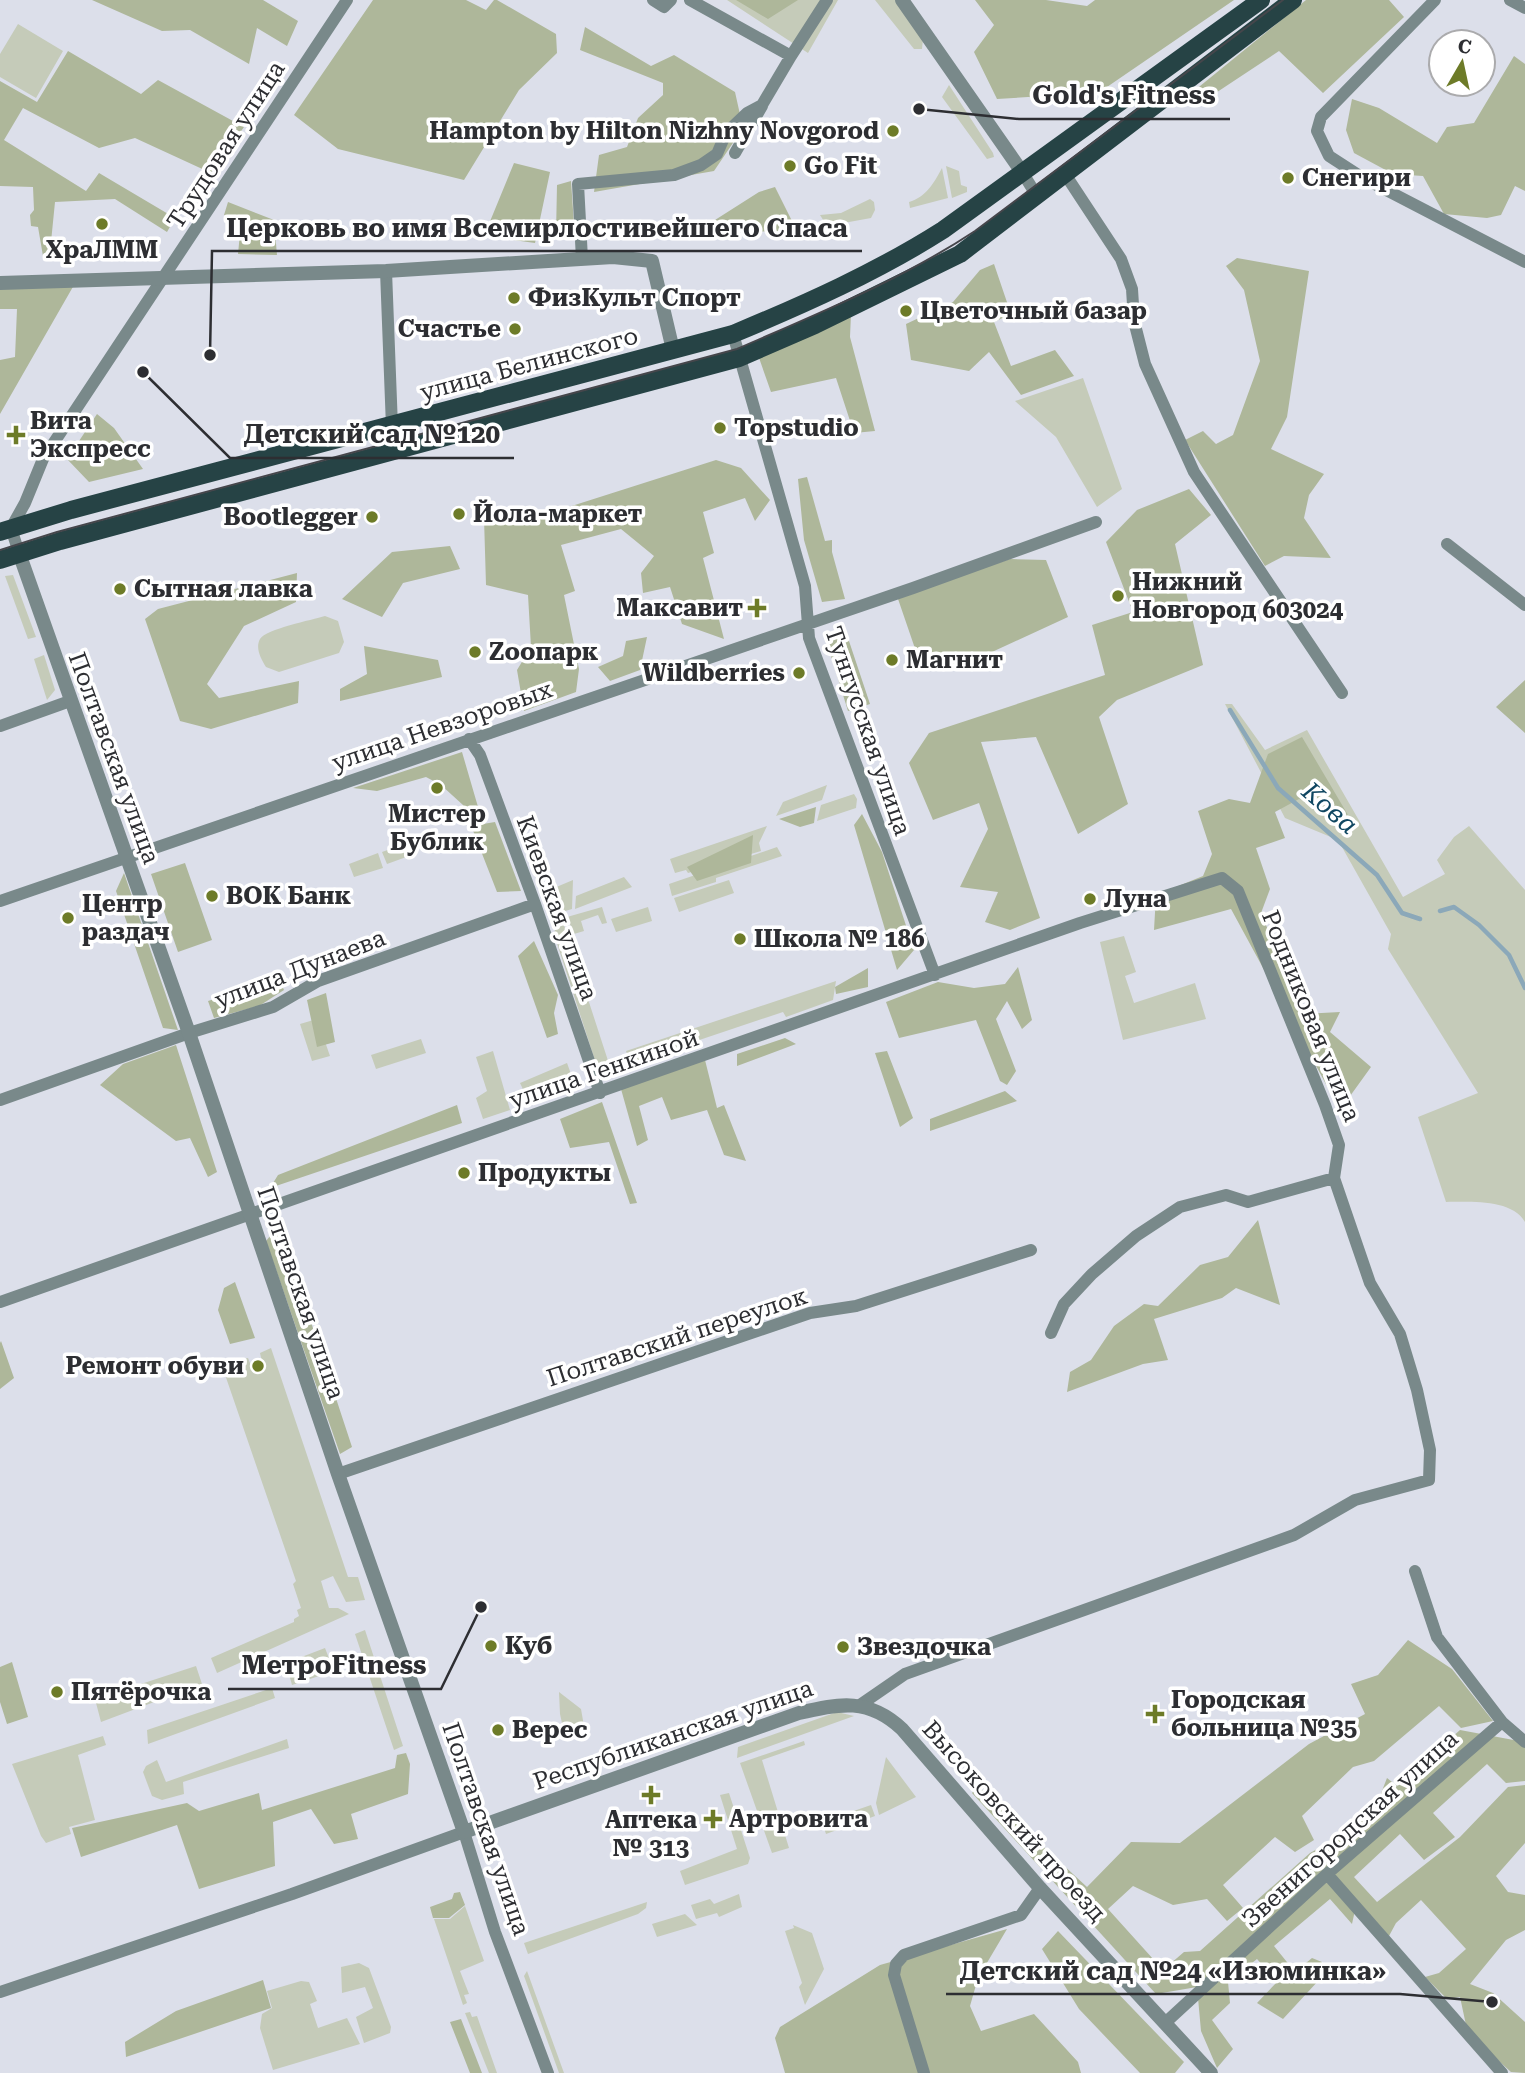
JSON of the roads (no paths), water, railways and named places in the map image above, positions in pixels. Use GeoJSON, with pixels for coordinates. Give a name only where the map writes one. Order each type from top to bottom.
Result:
{"type":"FeatureCollection","features":[{"type":"Feature","properties":{"kind":"main road","name":"улица Белинского"},"geometry":{"type":"LineString","coordinates":[[6,530],[257,460],[733,334],[798,307],[905,254],[1261,0]]}},
{"type":"Feature","properties":{"kind":"main road","name":"улица Белинского"},"geometry":{"type":"LineString","coordinates":[[0,560],[739,358],[815,326],[960,254],[985,237],[1293,0]]}},
{"type":"Feature","properties":{"kind":"street","name":"Трудовая улица"},"geometry":{"type":"LineString","coordinates":[[6,530],[25,503],[43,459],[346,0]]}},
{"type":"Feature","properties":{"kind":"street"},"geometry":{"type":"LineString","coordinates":[[653,0],[664,6],[671,0]]}},
{"type":"Feature","properties":{"kind":"street"},"geometry":{"type":"LineString","coordinates":[[690,0],[791,56]]}},
{"type":"Feature","properties":{"kind":"street"},"geometry":{"type":"LineString","coordinates":[[735,153],[827,0]]}},
{"type":"Feature","properties":{"kind":"street"},"geometry":{"type":"LineString","coordinates":[[902,0],[1037,195]]}},
{"type":"Feature","properties":{"kind":"street"},"geometry":{"type":"LineString","coordinates":[[1435,0],[1321,117],[1317,131],[1329,156],[1363,178],[1525,262]]}},
{"type":"Feature","properties":{"kind":"street"},"geometry":{"type":"LineString","coordinates":[[1510,0],[1525,8]]}},
{"type":"Feature","properties":{"kind":"street"},"geometry":{"type":"LineString","coordinates":[[582,258],[578,184],[674,175],[701,165],[717,155],[726,134],[747,113],[762,105]]}},
{"type":"Feature","properties":{"kind":"street"},"geometry":{"type":"LineString","coordinates":[[1065,174],[1121,259],[1132,289],[1134,321],[1145,364],[1194,472],[1342,693]]}},
{"type":"Feature","properties":{"kind":"street"},"geometry":{"type":"LineString","coordinates":[[0,283],[386,271],[613,257],[652,261],[673,350]]}},
{"type":"Feature","properties":{"kind":"street"},"geometry":{"type":"LineString","coordinates":[[386,271],[393,453]]}},
{"type":"Feature","properties":{"kind":"street","name":"Тунгусская улица"},"geometry":{"type":"LineString","coordinates":[[733,334],[805,586],[809,638],[935,975]]}},
{"type":"Feature","properties":{"kind":"street","name":"улица Невзоровых"},"geometry":{"type":"LineString","coordinates":[[0,901],[1096,522]]}},
{"type":"Feature","properties":{"kind":"street","name":"Полтавская улица"},"geometry":{"type":"LineString","coordinates":[[6,530],[19,553],[189,1033],[338,1474],[464,1832],[495,1932],[548,2073]]}},
{"type":"Feature","properties":{"kind":"street"},"geometry":{"type":"LineString","coordinates":[[1447,544],[1525,605]]}},
{"type":"Feature","properties":{"kind":"street"},"geometry":{"type":"LineString","coordinates":[[0,726],[70,701]]}},
{"type":"Feature","properties":{"kind":"street","name":"Киевская улица"},"geometry":{"type":"LineString","coordinates":[[468,739],[480,755],[600,1093]]}},
{"type":"Feature","properties":{"kind":"street","name":"улица Генкиной"},"geometry":{"type":"LineString","coordinates":[[0,1302],[1104,915],[1222,878]]}},
{"type":"Feature","properties":{"kind":"street","name":"Родниковая улица"},"geometry":{"type":"LineString","coordinates":[[860,1705],[905,1674],[1294,1535],[1355,1500],[1429,1480],[1430,1450],[1417,1390],[1400,1334],[1370,1283],[1334,1178],[1339,1145],[1238,891],[1222,878]]}},
{"type":"Feature","properties":{"kind":"street","name":"улица Дунаева"},"geometry":{"type":"LineString","coordinates":[[0,1100],[189,1033],[273,1007],[318,981],[535,904]]}},
{"type":"Feature","properties":{"kind":"street"},"geometry":{"type":"LineString","coordinates":[[1051,1333],[1064,1304],[1092,1273],[1136,1236],[1180,1208],[1226,1195],[1248,1202],[1334,1178]]}},
{"type":"Feature","properties":{"kind":"street","name":"Полтавский переулок"},"geometry":{"type":"LineString","coordinates":[[338,1474],[810,1313],[856,1306],[1031,1250]]}},
{"type":"Feature","properties":{"kind":"street"},"geometry":{"type":"LineString","coordinates":[[1415,1571],[1437,1637],[1502,1722],[1525,1742]]}},
{"type":"Feature","properties":{"kind":"street","name":"Республиканская улица"},"geometry":{"type":"LineString","coordinates":[[0,1992],[292,1894],[799,1713],[831,1705],[860,1705]]}},
{"type":"Feature","properties":{"kind":"street","name":"Высоковский проезд"},"geometry":{"type":"LineString","coordinates":[[860,1705],[890,1718],[902,1729],[1040,1888],[1211,2073]]}},
{"type":"Feature","properties":{"kind":"street","name":"Звенигородская улица"},"geometry":{"type":"LineString","coordinates":[[1165,2023],[1327,1874],[1502,1722]]}},
{"type":"Feature","properties":{"kind":"street"},"geometry":{"type":"LineString","coordinates":[[1327,1874],[1502,2073]]}},
{"type":"Feature","properties":{"kind":"street"},"geometry":{"type":"LineString","coordinates":[[924,2073],[894,1975],[896,1964],[904,1955],[1021,1915],[1040,1888]]}},
{"type":"Feature","properties":{"kind":"waterway","name":"Кова"},"geometry":{"type":"LineString","coordinates":[[1230,710],[1278,788],[1377,875],[1402,913],[1420,919]]}},
{"type":"Feature","properties":{"kind":"waterway","name":"Кова"},"geometry":{"type":"LineString","coordinates":[[1440,911],[1454,907],[1479,925],[1509,955],[1525,988]]}},
{"type":"Feature","properties":{"kind":"tram line"},"geometry":{"type":"LineString","coordinates":[[0,550],[57,532],[737,349],[888,281],[947,249],[975,231],[1283,0]]}},
{"type":"Feature","properties":{"kind":"place","name":"Gold's Fitness"},"geometry":{"type":"Point","coordinates":[919,109]}},
{"type":"Feature","properties":{"kind":"place","name":"Hampton by Hilton Nizhny Novgorod"},"geometry":{"type":"Point","coordinates":[893,131]}},
{"type":"Feature","properties":{"kind":"place","name":"Go Fit"},"geometry":{"type":"Point","coordinates":[790,166]}},
{"type":"Feature","properties":{"kind":"place","name":"Снегири"},"geometry":{"type":"Point","coordinates":[1288,178]}},
{"type":"Feature","properties":{"kind":"place","name":"ХраЛММ"},"geometry":{"type":"Point","coordinates":[102,224]}},
{"type":"Feature","properties":{"kind":"place","name":"ФизКульт Спорт"},"geometry":{"type":"Point","coordinates":[514,298]}},
{"type":"Feature","properties":{"kind":"place","name":"Цветочный базар"},"geometry":{"type":"Point","coordinates":[906,311]}},
{"type":"Feature","properties":{"kind":"place","name":"Счастье"},"geometry":{"type":"Point","coordinates":[515,329]}},
{"type":"Feature","properties":{"kind":"place","name":"Церковь во имя Всемирлостивейшего Спаса"},"geometry":{"type":"Point","coordinates":[210,355]}},
{"type":"Feature","properties":{"kind":"place","name":"Детский сад №120"},"geometry":{"type":"Point","coordinates":[143,372]}},
{"type":"Feature","properties":{"kind":"place","name":"Topstudio"},"geometry":{"type":"Point","coordinates":[720,428]}},
{"type":"Feature","properties":{"kind":"place","name":"Вита Экспресс"},"geometry":{"type":"Point","coordinates":[16,435]}},
{"type":"Feature","properties":{"kind":"place","name":"Йола-маркет"},"geometry":{"type":"Point","coordinates":[459,514]}},
{"type":"Feature","properties":{"kind":"place","name":"Bootlegger"},"geometry":{"type":"Point","coordinates":[372,517]}},
{"type":"Feature","properties":{"kind":"place","name":"Сытная лавка"},"geometry":{"type":"Point","coordinates":[120,589]}},
{"type":"Feature","properties":{"kind":"place","name":"Нижний Новгород 603024"},"geometry":{"type":"Point","coordinates":[1118,596]}},
{"type":"Feature","properties":{"kind":"place","name":"Максавит"},"geometry":{"type":"Point","coordinates":[757,608]}},
{"type":"Feature","properties":{"kind":"place","name":"Zooпарк"},"geometry":{"type":"Point","coordinates":[475,652]}},
{"type":"Feature","properties":{"kind":"place","name":"Магнит"},"geometry":{"type":"Point","coordinates":[892,660]}},
{"type":"Feature","properties":{"kind":"place","name":"Wildberries"},"geometry":{"type":"Point","coordinates":[799,673]}},
{"type":"Feature","properties":{"kind":"place","name":"Мистер Бублик"},"geometry":{"type":"Point","coordinates":[437,788]}},
{"type":"Feature","properties":{"kind":"place","name":"ВОК Банк"},"geometry":{"type":"Point","coordinates":[212,896]}},
{"type":"Feature","properties":{"kind":"place","name":"Луна"},"geometry":{"type":"Point","coordinates":[1090,899]}},
{"type":"Feature","properties":{"kind":"place","name":"Центр раздач"},"geometry":{"type":"Point","coordinates":[68,918]}},
{"type":"Feature","properties":{"kind":"place","name":"Школа № 186"},"geometry":{"type":"Point","coordinates":[740,939]}},
{"type":"Feature","properties":{"kind":"place","name":"Продукты"},"geometry":{"type":"Point","coordinates":[464,1173]}},
{"type":"Feature","properties":{"kind":"place","name":"Ремонт обуви"},"geometry":{"type":"Point","coordinates":[258,1366]}},
{"type":"Feature","properties":{"kind":"place","name":"МетроFitness"},"geometry":{"type":"Point","coordinates":[481,1607]}},
{"type":"Feature","properties":{"kind":"place","name":"Куб"},"geometry":{"type":"Point","coordinates":[491,1646]}},
{"type":"Feature","properties":{"kind":"place","name":"Звездочка"},"geometry":{"type":"Point","coordinates":[843,1647]}},
{"type":"Feature","properties":{"kind":"place","name":"Пятёрочка"},"geometry":{"type":"Point","coordinates":[57,1692]}},
{"type":"Feature","properties":{"kind":"place","name":"Городская больница №35"},"geometry":{"type":"Point","coordinates":[1155,1714]}},
{"type":"Feature","properties":{"kind":"place","name":"Верес"},"geometry":{"type":"Point","coordinates":[498,1730]}},
{"type":"Feature","properties":{"kind":"place","name":"Аптека № 313"},"geometry":{"type":"Point","coordinates":[651,1795]}},
{"type":"Feature","properties":{"kind":"place","name":"Артровита"},"geometry":{"type":"Point","coordinates":[713,1819]}},
{"type":"Feature","properties":{"kind":"place","name":"Детский сад №24 «Изюминка»"},"geometry":{"type":"Point","coordinates":[1492,2002]}}]}
